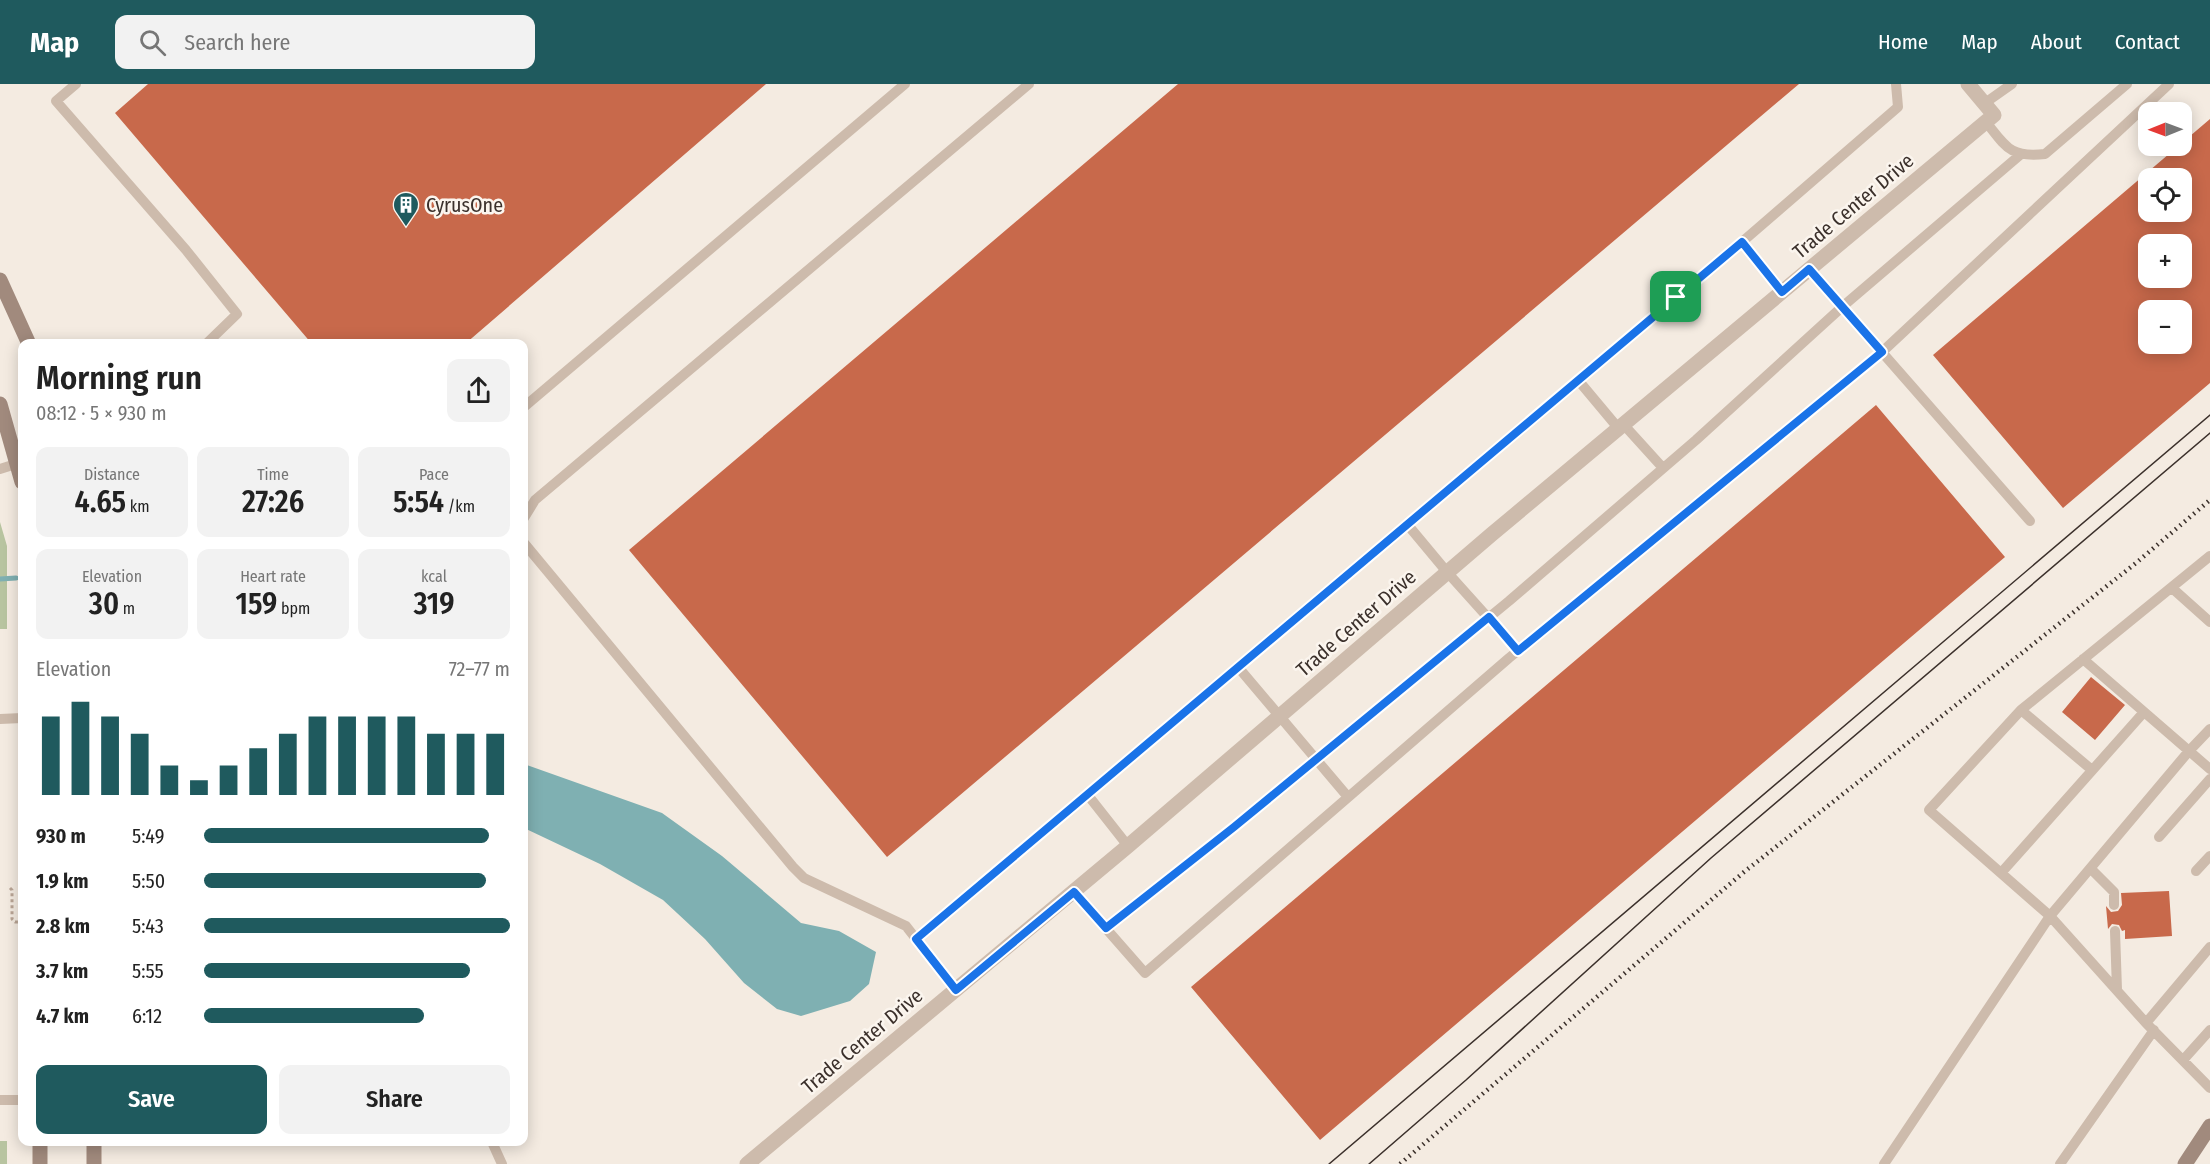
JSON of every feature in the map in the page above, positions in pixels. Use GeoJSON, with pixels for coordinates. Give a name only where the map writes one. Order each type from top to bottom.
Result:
{"type":"FeatureCollection","features":[{"type":"Feature","properties":{"kind":"main road"},"geometry":{"type":"LineString","coordinates":[[0,280],[28,339]]}},
{"type":"Feature","properties":{"kind":"main road"},"geometry":{"type":"LineString","coordinates":[[0,404],[18,456]]}},
{"type":"Feature","properties":{"kind":"main road"},"geometry":{"type":"LineString","coordinates":[[2185,1164],[2210,1126]]}},
{"type":"Feature","properties":{"kind":"main road"},"geometry":{"type":"LineString","coordinates":[[40,1146],[40,1164]]}},
{"type":"Feature","properties":{"kind":"main road"},"geometry":{"type":"LineString","coordinates":[[93,1146],[94,1164]]}},
{"type":"Feature","properties":{"kind":"street"},"geometry":{"type":"LineString","coordinates":[[1968,84],[1988,113]]}},
{"type":"Feature","properties":{"kind":"street","name":"Trade Center Drive"},"geometry":{"type":"LineString","coordinates":[[756,1161],[1447,573],[1782,292],[1988,113]]}},
{"type":"Feature","properties":{"kind":"lane"},"geometry":{"type":"LineString","coordinates":[[76,84],[56,101],[186,250],[237,315],[211,339]]}},
{"type":"Feature","properties":{"kind":"lane"},"geometry":{"type":"LineString","coordinates":[[528,403],[905,84]]}},
{"type":"Feature","properties":{"kind":"lane"},"geometry":{"type":"LineString","coordinates":[[528,511],[535,500],[1029,84]]}},
{"type":"Feature","properties":{"kind":"lane"},"geometry":{"type":"LineString","coordinates":[[916,939],[1742,242],[1898,107],[1896,84]]}},
{"type":"Feature","properties":{"kind":"lane"},"geometry":{"type":"LineString","coordinates":[[2012,84],[1988,113],[2006,147],[2020,155],[2045,154],[2127,84]]}},
{"type":"Feature","properties":{"kind":"lane"},"geometry":{"type":"LineString","coordinates":[[1074,892],[1145,973],[1518,651],[1882,352],[2169,84]]}},
{"type":"Feature","properties":{"kind":"lane"},"geometry":{"type":"LineString","coordinates":[[1106,928],[1234,827],[1489,617],[1663,468],[1842,307],[2020,155]]}},
{"type":"Feature","properties":{"kind":"lane"},"geometry":{"type":"LineString","coordinates":[[1742,242],[1782,292]]}},
{"type":"Feature","properties":{"kind":"lane"},"geometry":{"type":"LineString","coordinates":[[1809,269],[2030,520]]}},
{"type":"Feature","properties":{"kind":"lane"},"geometry":{"type":"LineString","coordinates":[[1578,380],[1663,468]]}},
{"type":"Feature","properties":{"kind":"lane"},"geometry":{"type":"LineString","coordinates":[[0,469],[18,463]]}},
{"type":"Feature","properties":{"kind":"lane"},"geometry":{"type":"LineString","coordinates":[[1407,524],[1447,573],[1518,651]]}},
{"type":"Feature","properties":{"kind":"lane"},"geometry":{"type":"LineString","coordinates":[[528,548],[793,867],[804,878],[906,926],[956,990]]}},
{"type":"Feature","properties":{"kind":"lane"},"geometry":{"type":"LineString","coordinates":[[2210,556],[2021,710],[1929,810],[2050,916],[2116,990],[2210,1088]]}},
{"type":"Feature","properties":{"kind":"lane"},"geometry":{"type":"LineString","coordinates":[[2172,588],[2210,622]]}},
{"type":"Feature","properties":{"kind":"lane"},"geometry":{"type":"LineString","coordinates":[[2083,659],[2210,769]]}},
{"type":"Feature","properties":{"kind":"lane"},"geometry":{"type":"LineString","coordinates":[[1238,667],[1348,797]]}},
{"type":"Feature","properties":{"kind":"lane"},"geometry":{"type":"LineString","coordinates":[[2021,710],[2092,770]]}},
{"type":"Feature","properties":{"kind":"lane"},"geometry":{"type":"LineString","coordinates":[[2001,873],[2144,712]]}},
{"type":"Feature","properties":{"kind":"lane"},"geometry":{"type":"LineString","coordinates":[[0,719],[18,718]]}},
{"type":"Feature","properties":{"kind":"lane"},"geometry":{"type":"LineString","coordinates":[[1884,1164],[2050,916],[2210,729]]}},
{"type":"Feature","properties":{"kind":"lane"},"geometry":{"type":"LineString","coordinates":[[2158,837],[2210,779]]}},
{"type":"Feature","properties":{"kind":"lane"},"geometry":{"type":"LineString","coordinates":[[1087,794],[1128,846]]}},
{"type":"Feature","properties":{"kind":"lane"},"geometry":{"type":"LineString","coordinates":[[2196,871],[2210,855]]}},
{"type":"Feature","properties":{"kind":"lane"},"geometry":{"type":"LineString","coordinates":[[2091,869],[2114,892],[2114,905]]}},
{"type":"Feature","properties":{"kind":"lane"},"geometry":{"type":"LineString","coordinates":[[2115,931],[2116,990]]}},
{"type":"Feature","properties":{"kind":"lane"},"geometry":{"type":"LineString","coordinates":[[2060,1164],[2150,1026],[2210,947]]}},
{"type":"Feature","properties":{"kind":"lane"},"geometry":{"type":"LineString","coordinates":[[2184,1059],[2210,1030]]}},
{"type":"Feature","properties":{"kind":"lane"},"geometry":{"type":"LineString","coordinates":[[0,1100],[18,1100]]}},
{"type":"Feature","properties":{"kind":"lane"},"geometry":{"type":"LineString","coordinates":[[494,1146],[502,1164]]}},
{"type":"Feature","properties":{"kind":"path"},"geometry":{"type":"LineString","coordinates":[[10,888],[12,890],[12,919],[18,922]]}},
{"type":"Feature","properties":{"kind":"green space"},"geometry":{"type":"Polygon","coordinates":[[[0,522],[7,546],[7,629],[0,629],[0,522]]]}},
{"type":"Feature","properties":{"kind":"green space"},"geometry":{"type":"Polygon","coordinates":[[[0,1141],[7,1141],[7,1164],[0,1164],[0,1141]]]}},
{"type":"Feature","properties":{"kind":"water"},"geometry":{"type":"Polygon","coordinates":[[[528,765],[662,813],[722,856],[801,923],[839,931],[876,952],[869,984],[850,1001],[801,1016],[777,1009],[744,983],[705,939],[663,900],[600,864],[528,830],[528,765]]]}},
{"type":"Feature","properties":{"kind":"building","name":"CyrusOne"},"geometry":{"type":"Polygon","coordinates":[[[148,84],[766,84],[471,339],[308,339],[115,113],[148,84]]]}},
{"type":"Feature","properties":{"kind":"building"},"geometry":{"type":"Polygon","coordinates":[[[1178,84],[1799,84],[887,857],[629,550],[1178,84]]]}},
{"type":"Feature","properties":{"kind":"building"},"geometry":{"type":"Polygon","coordinates":[[[2210,119],[2210,383],[2063,508],[1933,355],[2138,180],[2138,222],[2192,222],[2192,168],[2152,168],[2167,156],[2192,156],[2192,134],[2210,119]]]}},
{"type":"Feature","properties":{"kind":"building"},"geometry":{"type":"Polygon","coordinates":[[[1876,405],[2005,557],[1320,1140],[1191,987],[1876,405]]]}},
{"type":"Feature","properties":{"kind":"building"},"geometry":{"type":"Polygon","coordinates":[[[2091,677],[2125,705],[2095,740],[2062,712],[2091,677]]]}},
{"type":"Feature","properties":{"kind":"building"},"geometry":{"type":"Polygon","coordinates":[[[2169,891],[2172,936],[2125,939],[2125,930],[2122,931],[2119,925],[2112,924],[2108,929],[2106,906],[2111,912],[2118,911],[2122,905],[2121,893],[2169,891]]]}},
{"type":"Feature","properties":{"kind":"waterway"},"geometry":{"type":"LineString","coordinates":[[0,579],[16,578]]}},
{"type":"Feature","properties":{"kind":"tram line"},"geometry":{"type":"LineString","coordinates":[[1329,1164],[2210,415]]}},
{"type":"Feature","properties":{"kind":"tram line"},"geometry":{"type":"LineString","coordinates":[[1369,1164],[1466,1080],[1711,858],[2210,433]]}},
{"type":"Feature","properties":{"kind":"railway"},"geometry":{"type":"LineString","coordinates":[[1400,1164],[1744,872],[2136,563],[2210,500]]}},
{"type":"Feature","properties":{"kind":"place","name":"CyrusOne"},"geometry":{"type":"Point","coordinates":[406,228]}},
{"type":"Feature","properties":{"kind":"route"},"geometry":{"type":"LineString","coordinates":[[1742,242],[1782,292],[1809,269],[1882,352],[1518,651],[1489,617],[1234,827],[1106,928],[1074,892],[956,990],[916,939],[1676,297],[1742,242]]}}]}
